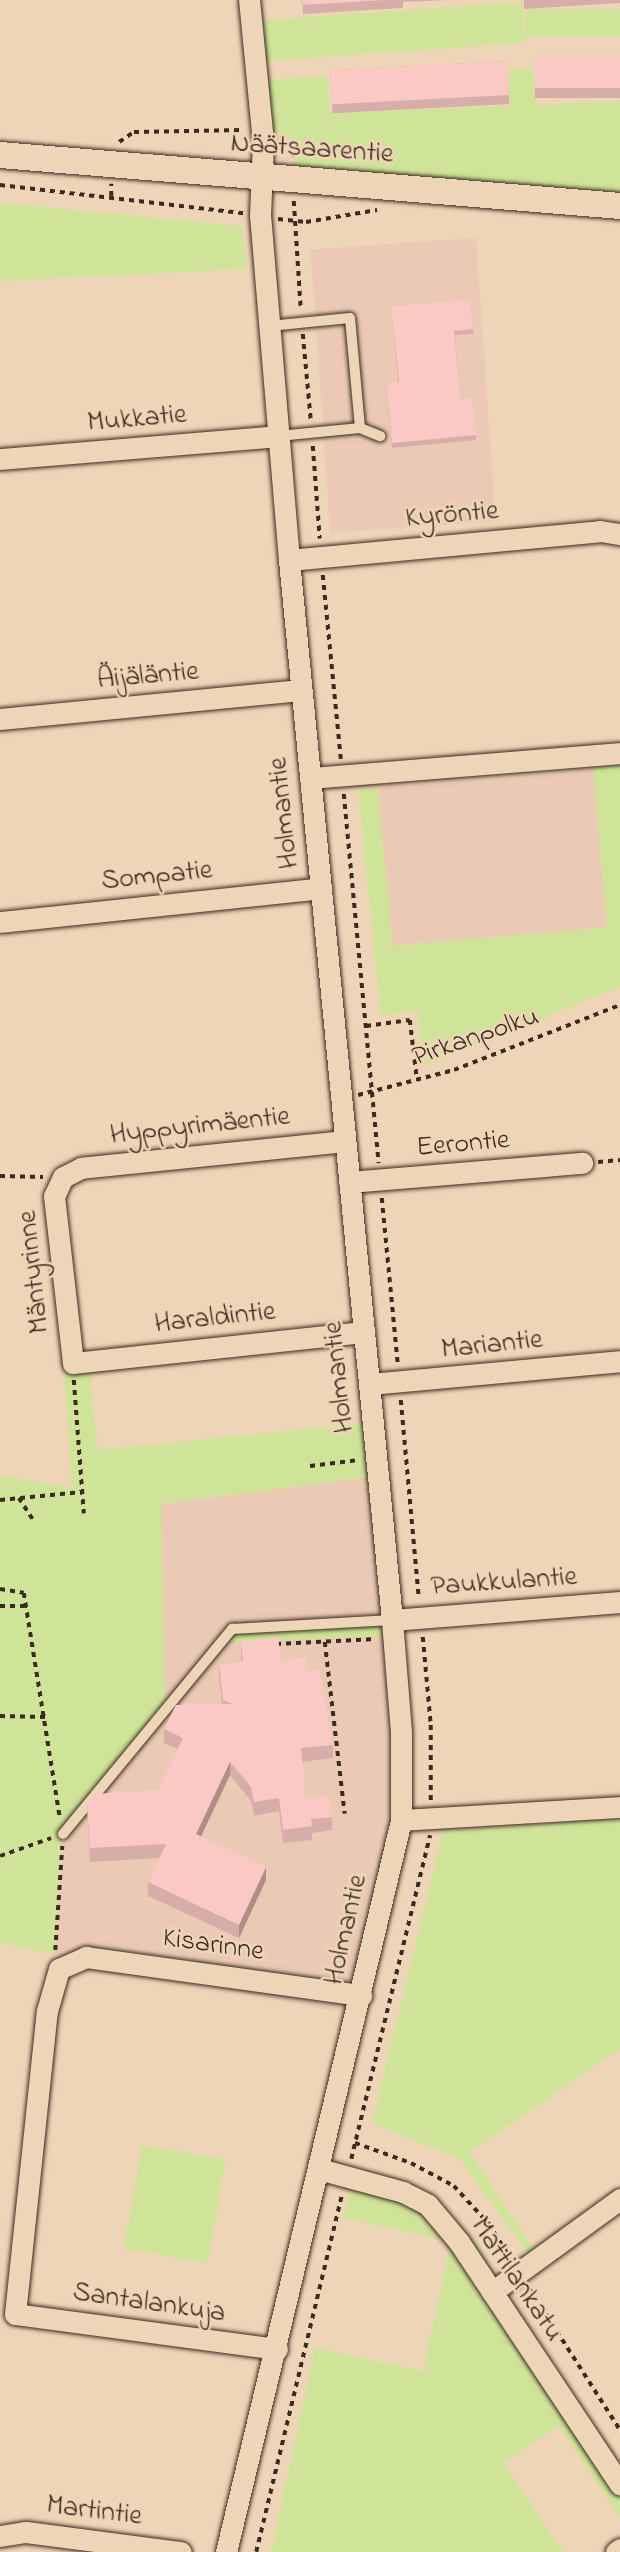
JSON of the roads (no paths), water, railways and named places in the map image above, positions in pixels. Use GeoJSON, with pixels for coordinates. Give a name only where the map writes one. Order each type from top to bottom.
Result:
{"type":"FeatureCollection","features":[{"type":"Feature","properties":{"kind":"street","name":"Holmantie"},"geometry":{"type":"LineString","coordinates":[[226,2552],[401,1820],[401,1732],[393,1629],[278,436],[261,216],[263,142],[249,0]]}},
{"type":"Feature","properties":{"kind":"street","name":"Näätsaarentie"},"geometry":{"type":"LineString","coordinates":[[0,155],[262,179],[620,206]]}},
{"type":"Feature","properties":{"kind":"street","name":"Mukkatie"},"geometry":{"type":"LineString","coordinates":[[0,460],[278,436]]}},
{"type":"Feature","properties":{"kind":"street"},"geometry":{"type":"LineString","coordinates":[[620,521],[620,534]]}},
{"type":"Feature","properties":{"kind":"street","name":"Kyröntie"},"geometry":{"type":"LineString","coordinates":[[289,560],[587,532],[620,534]]}},
{"type":"Feature","properties":{"kind":"street","name":"Äijäläntie"},"geometry":{"type":"LineString","coordinates":[[0,719],[301,690]]}},
{"type":"Feature","properties":{"kind":"street"},"geometry":{"type":"LineString","coordinates":[[310,778],[620,753]]}},
{"type":"Feature","properties":{"kind":"street","name":"Sompatie"},"geometry":{"type":"LineString","coordinates":[[0,922],[321,888]]}},
{"type":"Feature","properties":{"kind":"street","name":"Hyppyrimäentie"},"geometry":{"type":"LineString","coordinates":[[63,1177],[81,1168],[345,1141]]}},
{"type":"Feature","properties":{"kind":"street","name":"Eerontie"},"geometry":{"type":"LineString","coordinates":[[349,1182],[582,1163]]}},
{"type":"Feature","properties":{"kind":"street","name":"Mäntyrinne"},"geometry":{"type":"LineString","coordinates":[[63,1177],[54,1196],[72,1363]]}},
{"type":"Feature","properties":{"kind":"street","name":"Haraldintie"},"geometry":{"type":"LineString","coordinates":[[72,1363],[364,1332]]}},
{"type":"Feature","properties":{"kind":"street","name":"Mariantie"},"geometry":{"type":"LineString","coordinates":[[369,1384],[620,1361]]}},
{"type":"Feature","properties":{"kind":"street","name":"Paukkulantie"},"geometry":{"type":"LineString","coordinates":[[393,1629],[620,1602]]}},
{"type":"Feature","properties":{"kind":"street"},"geometry":{"type":"LineString","coordinates":[[401,1820],[620,1807]]}},
{"type":"Feature","properties":{"kind":"street","name":"Kisarinne"},"geometry":{"type":"LineString","coordinates":[[15,2314],[47,2011],[59,1969],[86,1957],[361,1995]]}},
{"type":"Feature","properties":{"kind":"street","name":"Mattilankatu"},"geometry":{"type":"LineString","coordinates":[[319,2169],[403,2192],[428,2204],[492,2292],[620,2484]]}},
{"type":"Feature","properties":{"kind":"street"},"geometry":{"type":"LineString","coordinates":[[492,2292],[620,2199]]}},
{"type":"Feature","properties":{"kind":"street","name":"Santalankuja"},"geometry":{"type":"LineString","coordinates":[[15,2314],[276,2349]]}},
{"type":"Feature","properties":{"kind":"street","name":"Martintie"},"geometry":{"type":"LineString","coordinates":[[0,2536],[26,2532],[181,2552]]}},
{"type":"Feature","properties":{"kind":"street"},"geometry":{"type":"LineString","coordinates":[[615,2552],[620,2549]]}},
{"type":"Feature","properties":{"kind":"lane"},"geometry":{"type":"LineString","coordinates":[[269,326],[350,318],[360,428]]}},
{"type":"Feature","properties":{"kind":"lane"},"geometry":{"type":"LineString","coordinates":[[278,436],[360,428],[380,436]]}},
{"type":"Feature","properties":{"kind":"lane"},"geometry":{"type":"LineString","coordinates":[[62,1834],[232,1629],[322,1621],[393,1629]]}}]}
